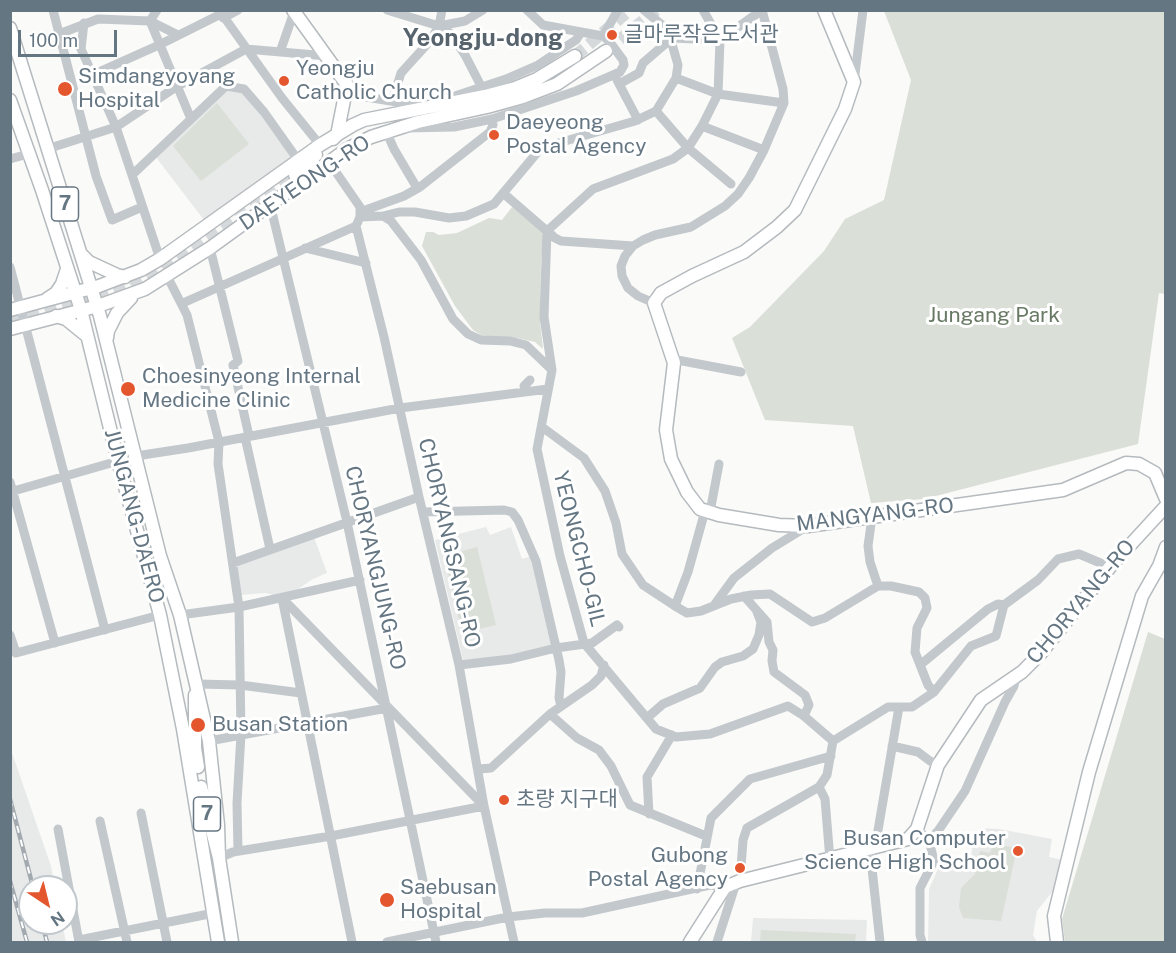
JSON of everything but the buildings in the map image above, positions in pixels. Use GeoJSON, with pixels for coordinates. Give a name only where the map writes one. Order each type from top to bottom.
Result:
{"type":"FeatureCollection","features":[{"type":"Feature","properties":{"kind":"main road"},"geometry":{"type":"LineString","coordinates":[[708,512],[700,509],[687,492],[671,459],[666,430],[673,368],[654,303],[661,293],[744,252],[795,210],[845,109],[854,82],[824,10]]}},
{"type":"Feature","properties":{"kind":"main road"},"geometry":{"type":"LineString","coordinates":[[293,11],[347,85],[337,135],[295,175],[347,149]]}},
{"type":"Feature","properties":{"kind":"main road","name":"JUNGANG-DAERO"},"geometry":{"type":"LineString","coordinates":[[10,27],[98,306],[160,556],[180,615],[209,741],[218,825],[219,858]]}},
{"type":"Feature","properties":{"kind":"main road","name":"DAEYEONG-RO"},"geometry":{"type":"LineString","coordinates":[[10,329],[98,306],[145,289],[210,248],[347,149],[391,129],[523,97],[564,80],[606,51]]}},
{"type":"Feature","properties":{"kind":"main road","name":"DAEYEONG-RO"},"geometry":{"type":"LineString","coordinates":[[16,309],[125,277],[160,259],[320,145],[364,120],[433,118],[485,96],[537,79],[575,56]]}},
{"type":"Feature","properties":{"kind":"main road","name":"JUNGANG-DAERO"},"geometry":{"type":"LineString","coordinates":[[10,100],[81,310],[118,461],[160,615],[183,729],[218,942]]}},
{"type":"Feature","properties":{"kind":"main road"},"geometry":{"type":"LineString","coordinates":[[81,253],[88,262],[125,277]]}},
{"type":"Feature","properties":{"kind":"main road"},"geometry":{"type":"LineString","coordinates":[[43,301],[56,293],[68,269]]}},
{"type":"Feature","properties":{"kind":"main road"},"geometry":{"type":"LineString","coordinates":[[107,343],[108,331],[117,313],[127,300],[145,289]]}},
{"type":"Feature","properties":{"kind":"main road"},"geometry":{"type":"LineString","coordinates":[[56,316],[66,319],[88,337]]}},
{"type":"Feature","properties":{"kind":"main road","name":"MANGYANG-RO"},"geometry":{"type":"LineString","coordinates":[[708,512],[766,523],[808,526],[1063,490],[1126,463],[1138,464],[1155,473],[1166,498]]}},
{"type":"Feature","properties":{"kind":"main road","name":"CHORYANG-RO"},"geometry":{"type":"LineString","coordinates":[[917,829],[938,765],[981,700],[1022,672],[1040,654],[1110,567],[1166,506]]}},
{"type":"Feature","properties":{"kind":"main road"},"geometry":{"type":"LineString","coordinates":[[1057,942],[1054,916],[1089,772],[1142,596],[1159,566],[1166,547]]}},
{"type":"Feature","properties":{"kind":"main road","name":"JUNGANG-DAERO"},"geometry":{"type":"LineString","coordinates":[[197,684],[194,699],[195,748],[201,787],[219,858],[232,942]]}},
{"type":"Feature","properties":{"kind":"main road"},"geometry":{"type":"LineString","coordinates":[[690,942],[733,884],[908,839],[917,829]]}},
{"type":"Feature","properties":{"kind":"street"},"geometry":{"type":"LineString","coordinates":[[53,10],[96,176],[112,220],[142,207]]}},
{"type":"Feature","properties":{"kind":"street"},"geometry":{"type":"LineString","coordinates":[[134,10],[137,21]]}},
{"type":"Feature","properties":{"kind":"street"},"geometry":{"type":"LineString","coordinates":[[150,21],[157,10]]}},
{"type":"Feature","properties":{"kind":"street"},"geometry":{"type":"LineString","coordinates":[[92,75],[221,14],[238,10]]}},
{"type":"Feature","properties":{"kind":"street"},"geometry":{"type":"LineString","coordinates":[[387,10],[439,26],[450,33],[465,55],[481,86]]}},
{"type":"Feature","properties":{"kind":"street"},"geometry":{"type":"LineString","coordinates":[[395,100],[401,73],[430,41],[439,26],[442,10]]}},
{"type":"Feature","properties":{"kind":"street"},"geometry":{"type":"LineString","coordinates":[[439,26],[465,21],[483,10]]}},
{"type":"Feature","properties":{"kind":"street"},"geometry":{"type":"LineString","coordinates":[[527,10],[543,25],[603,36],[623,60],[624,65],[617,80]]}},
{"type":"Feature","properties":{"kind":"street"},"geometry":{"type":"LineString","coordinates":[[603,36],[618,10]]}},
{"type":"Feature","properties":{"kind":"street"},"geometry":{"type":"LineString","coordinates":[[360,214],[383,216],[399,212],[415,212],[449,218],[466,216],[494,204],[541,148],[638,120],[656,111],[676,78],[678,65],[668,30],[644,10]]}},
{"type":"Feature","properties":{"kind":"street"},"geometry":{"type":"LineString","coordinates":[[547,231],[593,189],[673,159],[688,148],[718,94],[720,40],[703,10]]}},
{"type":"Feature","properties":{"kind":"street"},"geometry":{"type":"LineString","coordinates":[[347,85],[366,97],[395,100],[454,127],[492,119],[639,73],[643,63],[672,38],[720,40],[762,10],[778,67],[784,103],[764,150],[738,194],[725,206],[691,227],[655,235],[633,246],[625,256],[621,266],[622,276],[628,288],[638,296],[654,303]]}},
{"type":"Feature","properties":{"kind":"street"},"geometry":{"type":"LineString","coordinates":[[854,82],[863,10]]}},
{"type":"Feature","properties":{"kind":"street"},"geometry":{"type":"LineString","coordinates":[[280,52],[293,11]]}},
{"type":"Feature","properties":{"kind":"street"},"geometry":{"type":"LineString","coordinates":[[221,14],[320,145]]}},
{"type":"Feature","properties":{"kind":"street"},"geometry":{"type":"LineString","coordinates":[[59,34],[84,23],[106,18],[150,21],[178,35]]}},
{"type":"Feature","properties":{"kind":"street"},"geometry":{"type":"LineString","coordinates":[[150,21],[191,119]]}},
{"type":"Feature","properties":{"kind":"street"},"geometry":{"type":"LineString","coordinates":[[84,23],[81,49],[116,127],[160,259]]}},
{"type":"Feature","properties":{"kind":"street"},"geometry":{"type":"LineString","coordinates":[[433,118],[481,86],[506,79],[538,65],[576,40],[581,32]]}},
{"type":"Feature","properties":{"kind":"street"},"geometry":{"type":"LineString","coordinates":[[47,149],[116,127],[176,87],[246,49],[327,56]]}},
{"type":"Feature","properties":{"kind":"street"},"geometry":{"type":"LineString","coordinates":[[676,78],[718,94],[784,103]]}},
{"type":"Feature","properties":{"kind":"street"},"geometry":{"type":"LineString","coordinates":[[617,80],[638,120]]}},
{"type":"Feature","properties":{"kind":"street"},"geometry":{"type":"LineString","coordinates":[[132,175],[226,86],[244,89],[264,112],[298,160]]}},
{"type":"Feature","properties":{"kind":"street"},"geometry":{"type":"LineString","coordinates":[[656,111],[688,148],[731,184]]}},
{"type":"Feature","properties":{"kind":"street"},"geometry":{"type":"LineString","coordinates":[[360,214],[404,196],[417,188],[490,132],[493,125],[492,119]]}},
{"type":"Feature","properties":{"kind":"street"},"geometry":{"type":"LineString","coordinates":[[702,126],[764,150]]}},
{"type":"Feature","properties":{"kind":"street"},"geometry":{"type":"LineString","coordinates":[[391,129],[394,149],[417,188]]}},
{"type":"Feature","properties":{"kind":"street"},"geometry":{"type":"LineString","coordinates":[[10,159],[28,154]]}},
{"type":"Feature","properties":{"kind":"street"},"geometry":{"type":"LineString","coordinates":[[183,303],[356,226],[360,207],[329,162]]}},
{"type":"Feature","properties":{"kind":"street"},"geometry":{"type":"LineString","coordinates":[[503,194],[561,241],[633,246]]}},
{"type":"Feature","properties":{"kind":"street","name":"CHORYANGJUNG-RO"},"geometry":{"type":"LineString","coordinates":[[270,204],[347,522],[435,937]]}},
{"type":"Feature","properties":{"kind":"street"},"geometry":{"type":"LineString","coordinates":[[383,216],[391,221],[422,260],[453,319],[468,334],[482,340],[510,341],[526,345],[552,370]]}},
{"type":"Feature","properties":{"kind":"street","name":"CHORYANGSANG-RO"},"geometry":{"type":"LineString","coordinates":[[356,226],[459,665],[484,806],[514,942]]}},
{"type":"Feature","properties":{"kind":"street","name":"YEONGCHO-GIL"},"geometry":{"type":"LineString","coordinates":[[547,231],[544,317],[552,370],[537,449],[545,493],[584,643],[656,729],[672,735]]}},
{"type":"Feature","properties":{"kind":"street"},"geometry":{"type":"LineString","coordinates":[[210,248],[238,361],[233,365],[270,549]]}},
{"type":"Feature","properties":{"kind":"street"},"geometry":{"type":"LineString","coordinates":[[305,248],[366,263]]}},
{"type":"Feature","properties":{"kind":"street"},"geometry":{"type":"LineString","coordinates":[[10,267],[16,309],[25,326],[105,630]]}},
{"type":"Feature","properties":{"kind":"street"},"geometry":{"type":"LineString","coordinates":[[167,276],[183,303],[219,442],[218,464],[239,607],[241,734],[237,803],[238,851]]}},
{"type":"Feature","properties":{"kind":"street"},"geometry":{"type":"LineString","coordinates":[[672,359],[741,372]]}},
{"type":"Feature","properties":{"kind":"street"},"geometry":{"type":"LineString","coordinates":[[136,456],[400,408],[548,389]]}},
{"type":"Feature","properties":{"kind":"street"},"geometry":{"type":"LineString","coordinates":[[542,427],[584,458],[605,490],[616,523],[622,554],[643,585],[687,613],[701,611],[744,596],[770,594],[812,622],[825,618],[878,586],[891,586],[919,592],[925,598],[927,608],[917,628],[915,652],[928,685],[934,692]]}},
{"type":"Feature","properties":{"kind":"street"},"geometry":{"type":"LineString","coordinates":[[55,643],[11,488],[64,477],[118,461]]}},
{"type":"Feature","properties":{"kind":"street"},"geometry":{"type":"LineString","coordinates":[[675,606],[708,512],[719,464]]}},
{"type":"Feature","properties":{"kind":"street"},"geometry":{"type":"LineString","coordinates":[[233,563],[419,497]]}},
{"type":"Feature","properties":{"kind":"street"},"geometry":{"type":"LineString","coordinates":[[423,512],[504,510],[512,512],[518,520],[536,561],[561,672],[559,698],[561,706]]}},
{"type":"Feature","properties":{"kind":"street"},"geometry":{"type":"LineString","coordinates":[[872,517],[868,546],[878,586]]}},
{"type":"Feature","properties":{"kind":"street"},"geometry":{"type":"LineString","coordinates":[[766,523],[776,531],[782,542]]}},
{"type":"Feature","properties":{"kind":"street"},"geometry":{"type":"LineString","coordinates":[[716,604],[734,578],[782,542],[808,526]]}},
{"type":"Feature","properties":{"kind":"street"},"geometry":{"type":"LineString","coordinates":[[833,741],[888,707],[912,707],[934,692],[971,646],[996,636],[1004,605],[1038,580],[1058,559],[1079,554],[1110,567]]}},
{"type":"Feature","properties":{"kind":"street"},"geometry":{"type":"LineString","coordinates":[[180,615],[239,607],[360,580]]}},
{"type":"Feature","properties":{"kind":"street"},"geometry":{"type":"LineString","coordinates":[[744,596],[767,622],[769,642],[773,650],[774,672],[805,695],[809,705],[804,716]]}},
{"type":"Feature","properties":{"kind":"street"},"geometry":{"type":"LineString","coordinates":[[282,598],[352,942]]}},
{"type":"Feature","properties":{"kind":"street"},"geometry":{"type":"LineString","coordinates":[[282,598],[484,806]]}},
{"type":"Feature","properties":{"kind":"street"},"geometry":{"type":"LineString","coordinates":[[920,665],[988,609],[998,604],[1004,605]]}},
{"type":"Feature","properties":{"kind":"street"},"geometry":{"type":"LineString","coordinates":[[647,718],[663,704],[700,688],[715,667],[722,662],[743,656],[753,649],[761,622],[758,612]]}},
{"type":"Feature","properties":{"kind":"street"},"geometry":{"type":"LineString","coordinates":[[10,635],[16,652],[160,615]]}},
{"type":"Feature","properties":{"kind":"street"},"geometry":{"type":"LineString","coordinates":[[459,665],[511,659],[556,648],[592,643],[617,625],[619,627]]}},
{"type":"Feature","properties":{"kind":"street"},"geometry":{"type":"LineString","coordinates":[[479,769],[491,768],[550,714],[597,681],[604,665]]}},
{"type":"Feature","properties":{"kind":"street"},"geometry":{"type":"LineString","coordinates":[[929,840],[938,831],[964,791],[1014,686],[1015,682],[1011,678]]}},
{"type":"Feature","properties":{"kind":"street"},"geometry":{"type":"LineString","coordinates":[[197,684],[240,685],[301,693]]}},
{"type":"Feature","properties":{"kind":"street"},"geometry":{"type":"LineString","coordinates":[[648,814],[647,777],[672,735],[711,734],[788,706],[804,716],[833,741]]}},
{"type":"Feature","properties":{"kind":"street"},"geometry":{"type":"LineString","coordinates":[[880,942],[872,849],[899,707]]}},
{"type":"Feature","properties":{"kind":"street"},"geometry":{"type":"LineString","coordinates":[[209,741],[387,708]]}},
{"type":"Feature","properties":{"kind":"street"},"geometry":{"type":"LineString","coordinates":[[550,714],[572,734],[599,750],[611,765],[630,805],[706,836]]}},
{"type":"Feature","properties":{"kind":"street"},"geometry":{"type":"LineString","coordinates":[[717,942],[747,828],[819,787],[827,775],[833,741]]}},
{"type":"Feature","properties":{"kind":"street"},"geometry":{"type":"LineString","coordinates":[[892,746],[918,752],[930,762],[938,765]]}},
{"type":"Feature","properties":{"kind":"street"},"geometry":{"type":"LineString","coordinates":[[697,889],[711,818],[750,779],[831,756]]}},
{"type":"Feature","properties":{"kind":"street"},"geometry":{"type":"LineString","coordinates":[[819,787],[825,799],[830,860]]}},
{"type":"Feature","properties":{"kind":"street"},"geometry":{"type":"LineString","coordinates":[[219,858],[238,851],[331,836],[484,806]]}},
{"type":"Feature","properties":{"kind":"street"},"geometry":{"type":"LineString","coordinates":[[141,813],[167,942]]}},
{"type":"Feature","properties":{"kind":"street"},"geometry":{"type":"LineString","coordinates":[[100,821],[127,942]]}},
{"type":"Feature","properties":{"kind":"street"},"geometry":{"type":"LineString","coordinates":[[58,829],[79,941],[214,913]]}},
{"type":"Feature","properties":{"kind":"street"},"geometry":{"type":"LineString","coordinates":[[917,829],[929,840],[934,861],[920,888],[922,942]]}},
{"type":"Feature","properties":{"kind":"street"},"geometry":{"type":"LineString","coordinates":[[387,942],[435,937],[508,917],[545,913],[582,913],[710,885],[733,884]]}},
{"type":"Feature","properties":{"kind":"shaded area"},"geometry":{"type":"Polygon","coordinates":[[[225,88],[242,89],[291,157],[204,220],[155,156],[225,88]]]}},
{"type":"Feature","properties":{"kind":"shaded area"},"geometry":{"type":"Polygon","coordinates":[[[486,527],[490,535],[511,527],[522,559],[532,556],[553,646],[505,657],[463,660],[435,540],[486,527]]]}},
{"type":"Feature","properties":{"kind":"shaded area"},"geometry":{"type":"Polygon","coordinates":[[[314,537],[327,573],[298,589],[274,595],[265,593],[241,595],[237,565],[314,537]]]}},
{"type":"Feature","properties":{"kind":"shaded area"},"geometry":{"type":"Polygon","coordinates":[[[10,747],[53,875],[18,875],[18,935],[65,935],[66,942],[11,942],[10,747]]]}},
{"type":"Feature","properties":{"kind":"shaded area"},"geometry":{"type":"Polygon","coordinates":[[[980,828],[999,829],[1052,839],[1049,857],[1063,860],[1055,891],[1037,911],[1033,935],[1037,942],[928,942],[929,889],[938,869],[944,861],[956,864],[964,871],[969,871],[973,843],[980,828]]]}},
{"type":"Feature","properties":{"kind":"shaded area"},"geometry":{"type":"Polygon","coordinates":[[[753,918],[867,920],[866,942],[751,942],[753,918]]]}},
{"type":"Feature","properties":{"kind":"green space","name":"Jungang Park"},"geometry":{"type":"Polygon","coordinates":[[[884,11],[1165,11],[1165,294],[1159,293],[1138,444],[924,499],[871,503],[853,426],[765,420],[732,338],[750,327],[824,251],[845,219],[884,200],[911,80],[884,11]]]}},
{"type":"Feature","properties":{"kind":"green space"},"geometry":{"type":"Polygon","coordinates":[[[217,103],[249,144],[201,181],[173,146],[217,103]]]}},
{"type":"Feature","properties":{"kind":"green space"},"geometry":{"type":"Polygon","coordinates":[[[512,207],[545,230],[541,261],[540,322],[543,349],[535,342],[517,338],[486,338],[473,330],[455,306],[422,246],[426,232],[439,235],[457,233],[489,218],[502,220],[512,207]]]}},
{"type":"Feature","properties":{"kind":"green space"},"geometry":{"type":"Polygon","coordinates":[[[477,547],[496,625],[462,633],[444,556],[477,547]]]}},
{"type":"Feature","properties":{"kind":"green space"},"geometry":{"type":"Polygon","coordinates":[[[1148,632],[1165,639],[1165,942],[1065,942],[1062,919],[1148,632]]]}},
{"type":"Feature","properties":{"kind":"green space"},"geometry":{"type":"Polygon","coordinates":[[[993,844],[1017,848],[1001,921],[963,918],[959,907],[961,888],[975,874],[980,851],[990,853],[993,844]]]}},
{"type":"Feature","properties":{"kind":"green space"},"geometry":{"type":"Polygon","coordinates":[[[761,930],[856,934],[855,942],[760,942],[761,930]]]}},
{"type":"Feature","properties":{"kind":"tunnel"},"geometry":{"type":"LineString","coordinates":[[575,56],[630,10]]}},
{"type":"Feature","properties":{"kind":"tunnel"},"geometry":{"type":"LineString","coordinates":[[606,51],[656,10]]}},
{"type":"Feature","properties":{"kind":"tunnel"},"geometry":{"type":"LineString","coordinates":[[10,320],[129,287],[156,273],[295,175]]}},
{"type":"Feature","properties":{"kind":"railway"},"geometry":{"type":"LineString","coordinates":[[10,799],[30,875]]}},
{"type":"Feature","properties":{"kind":"railway"},"geometry":{"type":"LineString","coordinates":[[10,881],[27,942]]}},
{"type":"Feature","properties":{"kind":"railway"},"geometry":{"type":"LineString","coordinates":[[45,935],[47,942]]}},
{"type":"Feature","properties":{"kind":"place","name":"글마루작은도서관"},"geometry":{"type":"Point","coordinates":[612,35]}},
{"type":"Feature","properties":{"kind":"place","name":"Yeongju Catholic Church"},"geometry":{"type":"Point","coordinates":[284,81]}},
{"type":"Feature","properties":{"kind":"place","name":"Simdangyoyang Hospital"},"geometry":{"type":"Point","coordinates":[65,89]}},
{"type":"Feature","properties":{"kind":"place","name":"Daeyeong Postal Agency"},"geometry":{"type":"Point","coordinates":[494,135]}},
{"type":"Feature","properties":{"kind":"place","name":"Choesinyeong Internal Medicine Clinic"},"geometry":{"type":"Point","coordinates":[128,389]}},
{"type":"Feature","properties":{"kind":"place","name":"Busan Station"},"geometry":{"type":"Point","coordinates":[198,725]}},
{"type":"Feature","properties":{"kind":"place","name":"초량 지구대"},"geometry":{"type":"Point","coordinates":[504,800]}},
{"type":"Feature","properties":{"kind":"place","name":"Busan Computer Science High School"},"geometry":{"type":"Point","coordinates":[1018,851]}},
{"type":"Feature","properties":{"kind":"place","name":"Gubong Postal Agency"},"geometry":{"type":"Point","coordinates":[740,868]}},
{"type":"Feature","properties":{"kind":"place","name":"Saebusan Hospital"},"geometry":{"type":"Point","coordinates":[387,900]}},
{"type":"Feature","properties":{"kind":"district","name":"Yeongju-dong"},"geometry":{"type":"Point","coordinates":[483,39]}}]}
